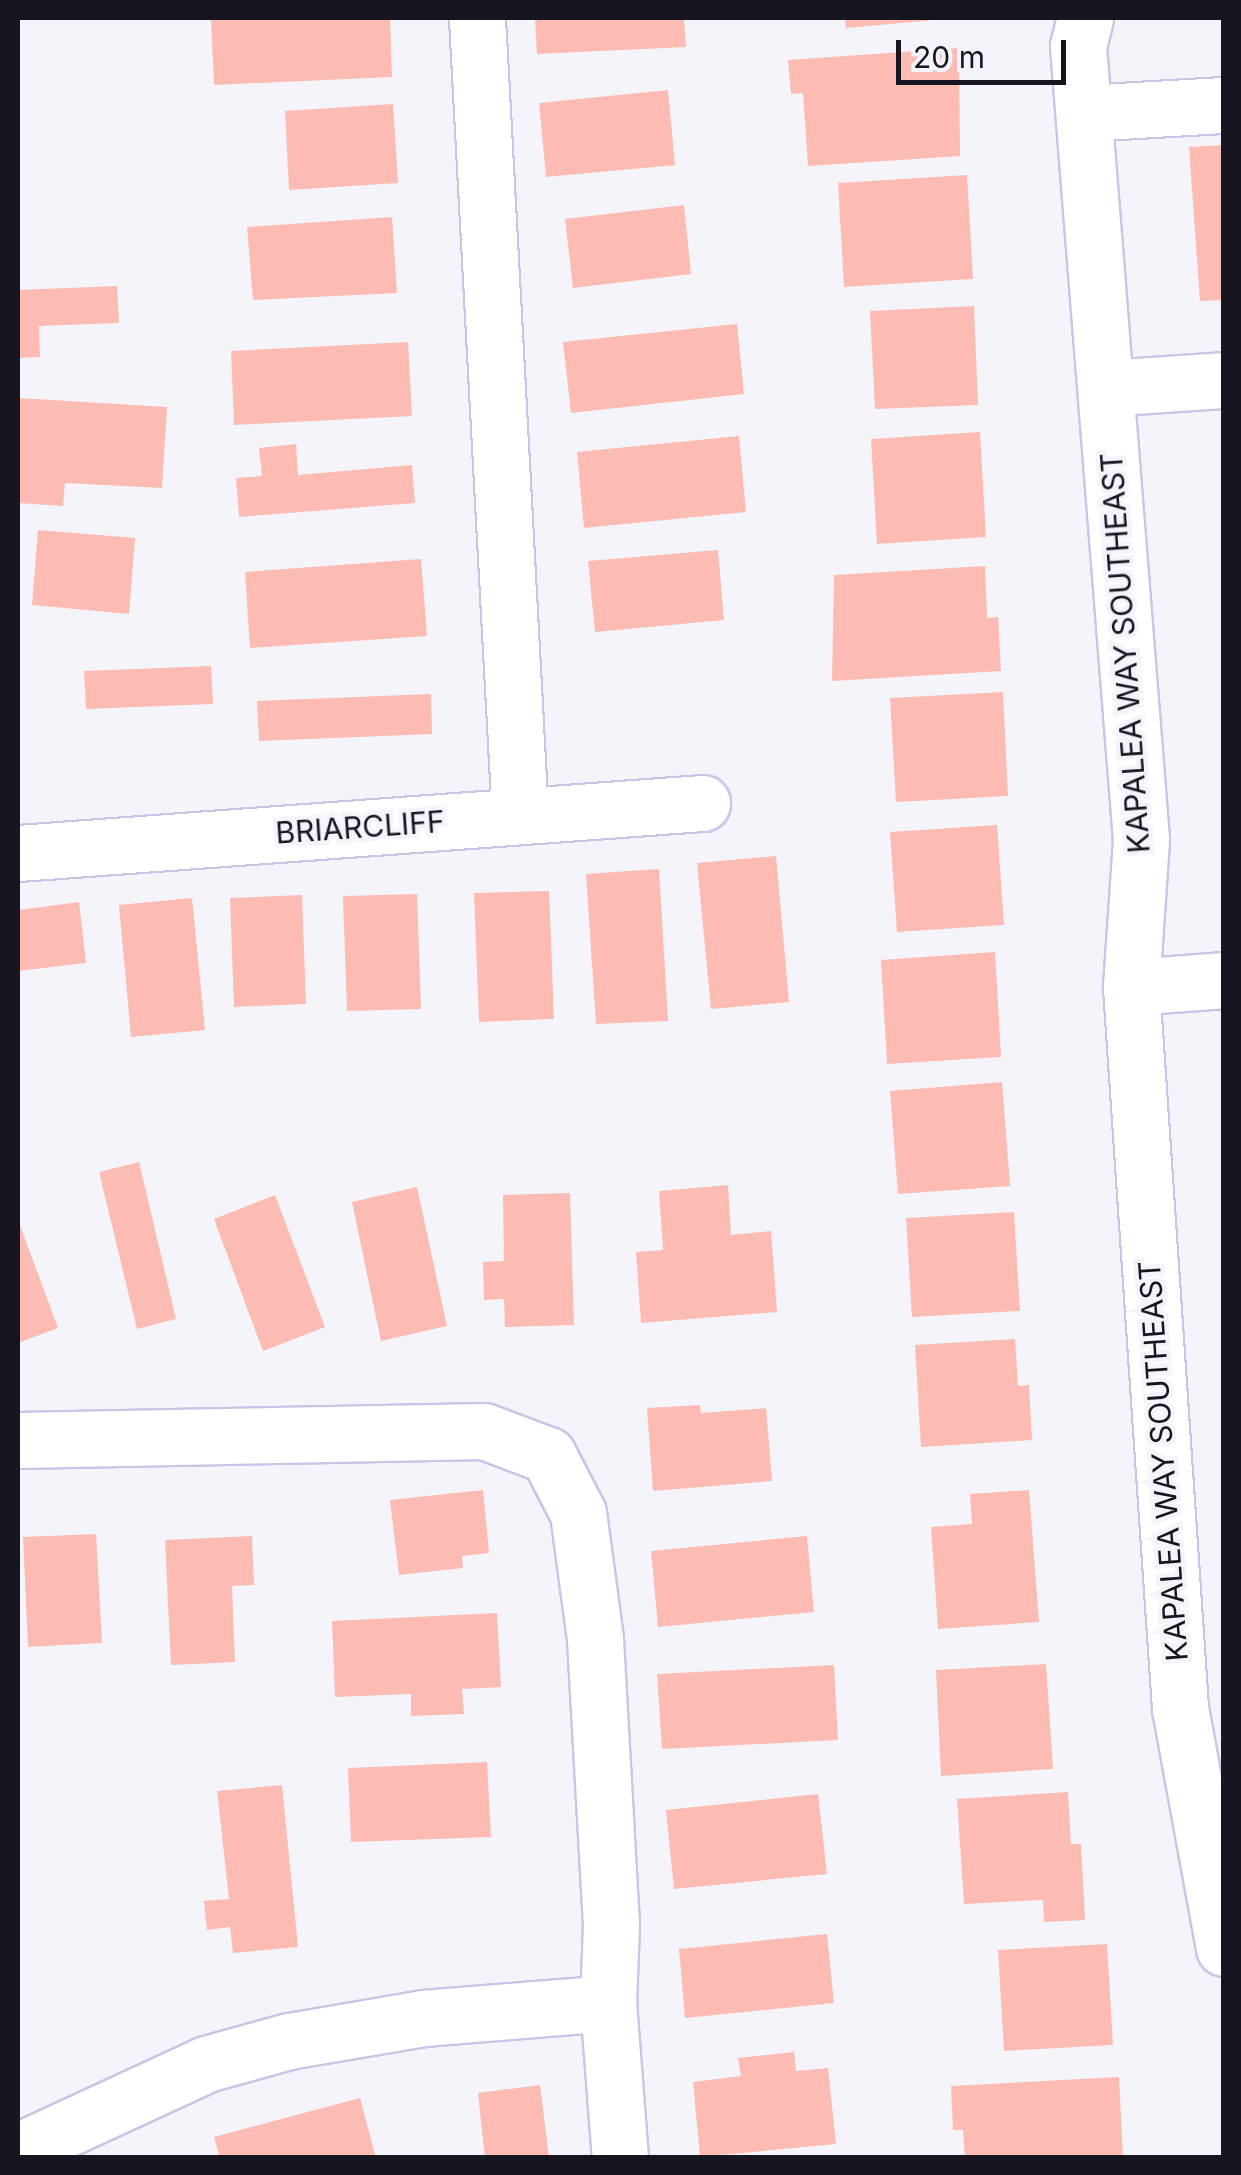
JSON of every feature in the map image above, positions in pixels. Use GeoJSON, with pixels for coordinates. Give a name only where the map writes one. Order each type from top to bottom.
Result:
{"type":"FeatureCollection","features":[{"type":"Feature","properties":{"kind":"street"},"geometry":{"type":"LineString","coordinates":[[477,18],[520,816]]}},
{"type":"Feature","properties":{"kind":"street","name":"KAPALEA WAY SOUTHEAST"},"geometry":{"type":"LineString","coordinates":[[1085,18],[1078,46],[1141,840],[1130,987],[1198,1741],[1224,1948]]}},
{"type":"Feature","properties":{"kind":"street"},"geometry":{"type":"LineString","coordinates":[[1084,113],[1224,105]]}},
{"type":"Feature","properties":{"kind":"street"},"geometry":{"type":"LineString","coordinates":[[1106,388],[1224,380]]}},
{"type":"Feature","properties":{"kind":"street","name":"BRIARCLIFF"},"geometry":{"type":"LineString","coordinates":[[18,852],[702,803]]}},
{"type":"Feature","properties":{"kind":"street"},"geometry":{"type":"LineString","coordinates":[[1130,987],[1224,980]]}},
{"type":"Feature","properties":{"kind":"street"},"geometry":{"type":"LineString","coordinates":[[18,1440],[484,1431],[548,1455],[578,1513],[595,1639],[610,1925],[608,2003],[620,2158]]}},
{"type":"Feature","properties":{"kind":"street"},"geometry":{"type":"LineString","coordinates":[[18,2151],[106,2135],[206,2064],[289,2040],[423,2018],[608,2003]]}},
{"type":"Feature","properties":{"kind":"building"},"geometry":{"type":"Polygon","coordinates":[[[211,18],[390,18],[392,77],[214,85],[211,18]]]}},
{"type":"Feature","properties":{"kind":"building"},"geometry":{"type":"Polygon","coordinates":[[[535,18],[684,18],[686,47],[537,54],[535,18]]]}},
{"type":"Feature","properties":{"kind":"building"},"geometry":{"type":"Polygon","coordinates":[[[845,18],[934,18],[934,20],[846,28],[845,18]]]}},
{"type":"Feature","properties":{"kind":"building"},"geometry":{"type":"Polygon","coordinates":[[[959,48],[960,156],[808,166],[803,93],[791,94],[788,60],[959,48]]]}},
{"type":"Feature","properties":{"kind":"building"},"geometry":{"type":"Polygon","coordinates":[[[668,90],[675,165],[546,177],[539,103],[668,90]]]}},
{"type":"Feature","properties":{"kind":"building"},"geometry":{"type":"Polygon","coordinates":[[[393,104],[398,183],[289,190],[285,111],[393,104]]]}},
{"type":"Feature","properties":{"kind":"building"},"geometry":{"type":"Polygon","coordinates":[[[1224,145],[1224,300],[1200,301],[1189,147],[1224,145]]]}},
{"type":"Feature","properties":{"kind":"building"},"geometry":{"type":"Polygon","coordinates":[[[967,175],[973,279],[844,287],[838,183],[967,175]]]}},
{"type":"Feature","properties":{"kind":"building"},"geometry":{"type":"Polygon","coordinates":[[[684,205],[691,274],[573,288],[565,219],[684,205]]]}},
{"type":"Feature","properties":{"kind":"building"},"geometry":{"type":"Polygon","coordinates":[[[392,217],[397,293],[253,300],[247,227],[392,217]]]}},
{"type":"Feature","properties":{"kind":"building"},"geometry":{"type":"Polygon","coordinates":[[[117,286],[119,323],[39,326],[40,357],[18,358],[18,290],[117,286]]]}},
{"type":"Feature","properties":{"kind":"building"},"geometry":{"type":"Polygon","coordinates":[[[974,306],[978,405],[875,409],[870,311],[974,306]]]}},
{"type":"Feature","properties":{"kind":"building"},"geometry":{"type":"Polygon","coordinates":[[[737,324],[744,394],[571,413],[563,342],[737,324]]]}},
{"type":"Feature","properties":{"kind":"building"},"geometry":{"type":"Polygon","coordinates":[[[408,342],[412,416],[234,425],[231,351],[408,342]]]}},
{"type":"Feature","properties":{"kind":"building"},"geometry":{"type":"Polygon","coordinates":[[[18,398],[167,407],[162,488],[65,483],[63,506],[18,503],[18,398]]]}},
{"type":"Feature","properties":{"kind":"building"},"geometry":{"type":"Polygon","coordinates":[[[980,432],[986,537],[877,544],[871,439],[980,432]]]}},
{"type":"Feature","properties":{"kind":"building"},"geometry":{"type":"Polygon","coordinates":[[[739,436],[746,512],[584,528],[577,452],[739,436]]]}},
{"type":"Feature","properties":{"kind":"building"},"geometry":{"type":"Polygon","coordinates":[[[296,444],[298,475],[412,465],[415,503],[239,517],[236,478],[262,476],[259,448],[296,444]]]}},
{"type":"Feature","properties":{"kind":"building"},"geometry":{"type":"Polygon","coordinates":[[[38,530],[135,538],[129,614],[32,605],[38,530]]]}},
{"type":"Feature","properties":{"kind":"building"},"geometry":{"type":"Polygon","coordinates":[[[718,550],[724,620],[595,632],[588,561],[718,550]]]}},
{"type":"Feature","properties":{"kind":"building"},"geometry":{"type":"Polygon","coordinates":[[[421,559],[427,636],[250,648],[245,572],[421,559]]]}},
{"type":"Feature","properties":{"kind":"building"},"geometry":{"type":"Polygon","coordinates":[[[985,566],[987,618],[998,617],[1001,671],[832,681],[834,575],[985,566]]]}},
{"type":"Feature","properties":{"kind":"building"},"geometry":{"type":"Polygon","coordinates":[[[211,666],[213,704],[86,709],[84,671],[211,666]]]}},
{"type":"Feature","properties":{"kind":"building"},"geometry":{"type":"Polygon","coordinates":[[[1003,692],[1008,796],[896,802],[890,698],[1003,692]]]}},
{"type":"Feature","properties":{"kind":"building"},"geometry":{"type":"Polygon","coordinates":[[[431,694],[432,734],[259,741],[257,701],[431,694]]]}},
{"type":"Feature","properties":{"kind":"building"},"geometry":{"type":"Polygon","coordinates":[[[997,825],[1004,925],[897,932],[890,832],[997,825]]]}},
{"type":"Feature","properties":{"kind":"building"},"geometry":{"type":"Polygon","coordinates":[[[776,856],[789,1002],[711,1009],[697,863],[776,856]]]}},
{"type":"Feature","properties":{"kind":"building"},"geometry":{"type":"Polygon","coordinates":[[[659,869],[668,1021],[596,1024],[586,874],[659,869]]]}},
{"type":"Feature","properties":{"kind":"building"},"geometry":{"type":"Polygon","coordinates":[[[549,891],[554,1019],[479,1022],[474,893],[549,891]]]}},
{"type":"Feature","properties":{"kind":"building"},"geometry":{"type":"Polygon","coordinates":[[[417,894],[421,1009],[347,1011],[343,896],[417,894]]]}},
{"type":"Feature","properties":{"kind":"building"},"geometry":{"type":"Polygon","coordinates":[[[302,895],[306,1004],[234,1007],[230,898],[302,895]]]}},
{"type":"Feature","properties":{"kind":"building"},"geometry":{"type":"Polygon","coordinates":[[[192,898],[205,1030],[131,1037],[119,905],[192,898]]]}},
{"type":"Feature","properties":{"kind":"building"},"geometry":{"type":"Polygon","coordinates":[[[79,902],[86,963],[18,971],[18,910],[79,902]]]}},
{"type":"Feature","properties":{"kind":"building"},"geometry":{"type":"Polygon","coordinates":[[[995,952],[1001,1057],[887,1064],[881,960],[995,952]]]}},
{"type":"Feature","properties":{"kind":"building"},"geometry":{"type":"Polygon","coordinates":[[[1002,1082],[1010,1186],[898,1194],[890,1091],[1002,1082]]]}},
{"type":"Feature","properties":{"kind":"building"},"geometry":{"type":"Polygon","coordinates":[[[139,1162],[176,1319],[137,1329],[99,1172],[139,1162]]]}},
{"type":"Feature","properties":{"kind":"building"},"geometry":{"type":"Polygon","coordinates":[[[728,1185],[731,1235],[771,1231],[777,1312],[641,1323],[636,1252],[663,1250],[659,1191],[728,1185]]]}},
{"type":"Feature","properties":{"kind":"building"},"geometry":{"type":"Polygon","coordinates":[[[417,1187],[447,1326],[381,1341],[352,1202],[417,1187]]]}},
{"type":"Feature","properties":{"kind":"building"},"geometry":{"type":"Polygon","coordinates":[[[570,1193],[574,1325],[505,1327],[504,1299],[484,1300],[483,1262],[504,1261],[503,1195],[570,1193]]]}},
{"type":"Feature","properties":{"kind":"building"},"geometry":{"type":"Polygon","coordinates":[[[275,1195],[325,1327],[263,1351],[214,1219],[275,1195]]]}},
{"type":"Feature","properties":{"kind":"building"},"geometry":{"type":"Polygon","coordinates":[[[1014,1212],[1020,1311],[912,1317],[906,1218],[1014,1212]]]}},
{"type":"Feature","properties":{"kind":"building"},"geometry":{"type":"Polygon","coordinates":[[[18,1220],[58,1328],[18,1343],[18,1220]]]}},
{"type":"Feature","properties":{"kind":"building"},"geometry":{"type":"Polygon","coordinates":[[[1015,1339],[1018,1386],[1029,1385],[1032,1440],[921,1447],[915,1345],[1015,1339]]]}},
{"type":"Feature","properties":{"kind":"building"},"geometry":{"type":"Polygon","coordinates":[[[700,1405],[701,1413],[766,1408],[772,1481],[653,1491],[647,1408],[700,1405]]]}},
{"type":"Feature","properties":{"kind":"building"},"geometry":{"type":"Polygon","coordinates":[[[483,1490],[489,1553],[462,1556],[463,1568],[399,1575],[390,1500],[483,1490]]]}},
{"type":"Feature","properties":{"kind":"building"},"geometry":{"type":"Polygon","coordinates":[[[1029,1490],[1039,1622],[938,1629],[931,1527],[972,1524],[970,1494],[1029,1490]]]}},
{"type":"Feature","properties":{"kind":"building"},"geometry":{"type":"Polygon","coordinates":[[[96,1534],[102,1643],[28,1647],[23,1537],[96,1534]]]}},
{"type":"Feature","properties":{"kind":"building"},"geometry":{"type":"Polygon","coordinates":[[[252,1536],[254,1585],[232,1586],[235,1662],[171,1665],[165,1540],[252,1536]]]}},
{"type":"Feature","properties":{"kind":"building"},"geometry":{"type":"Polygon","coordinates":[[[807,1536],[814,1612],[658,1627],[651,1551],[807,1536]]]}},
{"type":"Feature","properties":{"kind":"building"},"geometry":{"type":"Polygon","coordinates":[[[497,1613],[501,1687],[462,1689],[464,1714],[411,1716],[411,1694],[335,1697],[332,1621],[497,1613]]]}},
{"type":"Feature","properties":{"kind":"building"},"geometry":{"type":"Polygon","coordinates":[[[1046,1664],[1053,1769],[941,1776],[936,1670],[1046,1664]]]}},
{"type":"Feature","properties":{"kind":"building"},"geometry":{"type":"Polygon","coordinates":[[[834,1665],[838,1740],[662,1749],[657,1674],[834,1665]]]}},
{"type":"Feature","properties":{"kind":"building"},"geometry":{"type":"Polygon","coordinates":[[[487,1762],[491,1837],[351,1842],[348,1768],[487,1762]]]}},
{"type":"Feature","properties":{"kind":"building"},"geometry":{"type":"Polygon","coordinates":[[[282,1785],[298,1947],[233,1953],[230,1927],[207,1930],[204,1901],[229,1899],[217,1791],[282,1785]]]}},
{"type":"Feature","properties":{"kind":"building"},"geometry":{"type":"Polygon","coordinates":[[[1068,1792],[1071,1844],[1081,1844],[1085,1920],[1044,1922],[1043,1900],[964,1904],[957,1799],[1068,1792]]]}},
{"type":"Feature","properties":{"kind":"building"},"geometry":{"type":"Polygon","coordinates":[[[818,1794],[827,1874],[674,1889],[666,1810],[818,1794]]]}},
{"type":"Feature","properties":{"kind":"building"},"geometry":{"type":"Polygon","coordinates":[[[827,1934],[834,2003],[685,2018],[679,1949],[827,1934]]]}},
{"type":"Feature","properties":{"kind":"building"},"geometry":{"type":"Polygon","coordinates":[[[1107,1944],[1113,2045],[1004,2051],[998,1950],[1107,1944]]]}},
{"type":"Feature","properties":{"kind":"building"},"geometry":{"type":"Polygon","coordinates":[[[794,2052],[796,2071],[828,2068],[836,2144],[700,2157],[693,2082],[741,2076],[738,2058],[794,2052]]]}},
{"type":"Feature","properties":{"kind":"building"},"geometry":{"type":"Polygon","coordinates":[[[1119,2077],[1123,2158],[965,2158],[963,2130],[953,2130],[951,2086],[1119,2077]]]}},
{"type":"Feature","properties":{"kind":"building"},"geometry":{"type":"Polygon","coordinates":[[[540,2085],[549,2158],[485,2158],[478,2093],[540,2085]]]}},
{"type":"Feature","properties":{"kind":"building"},"geometry":{"type":"Polygon","coordinates":[[[360,2098],[376,2158],[220,2158],[214,2137],[360,2098]]]}}]}
